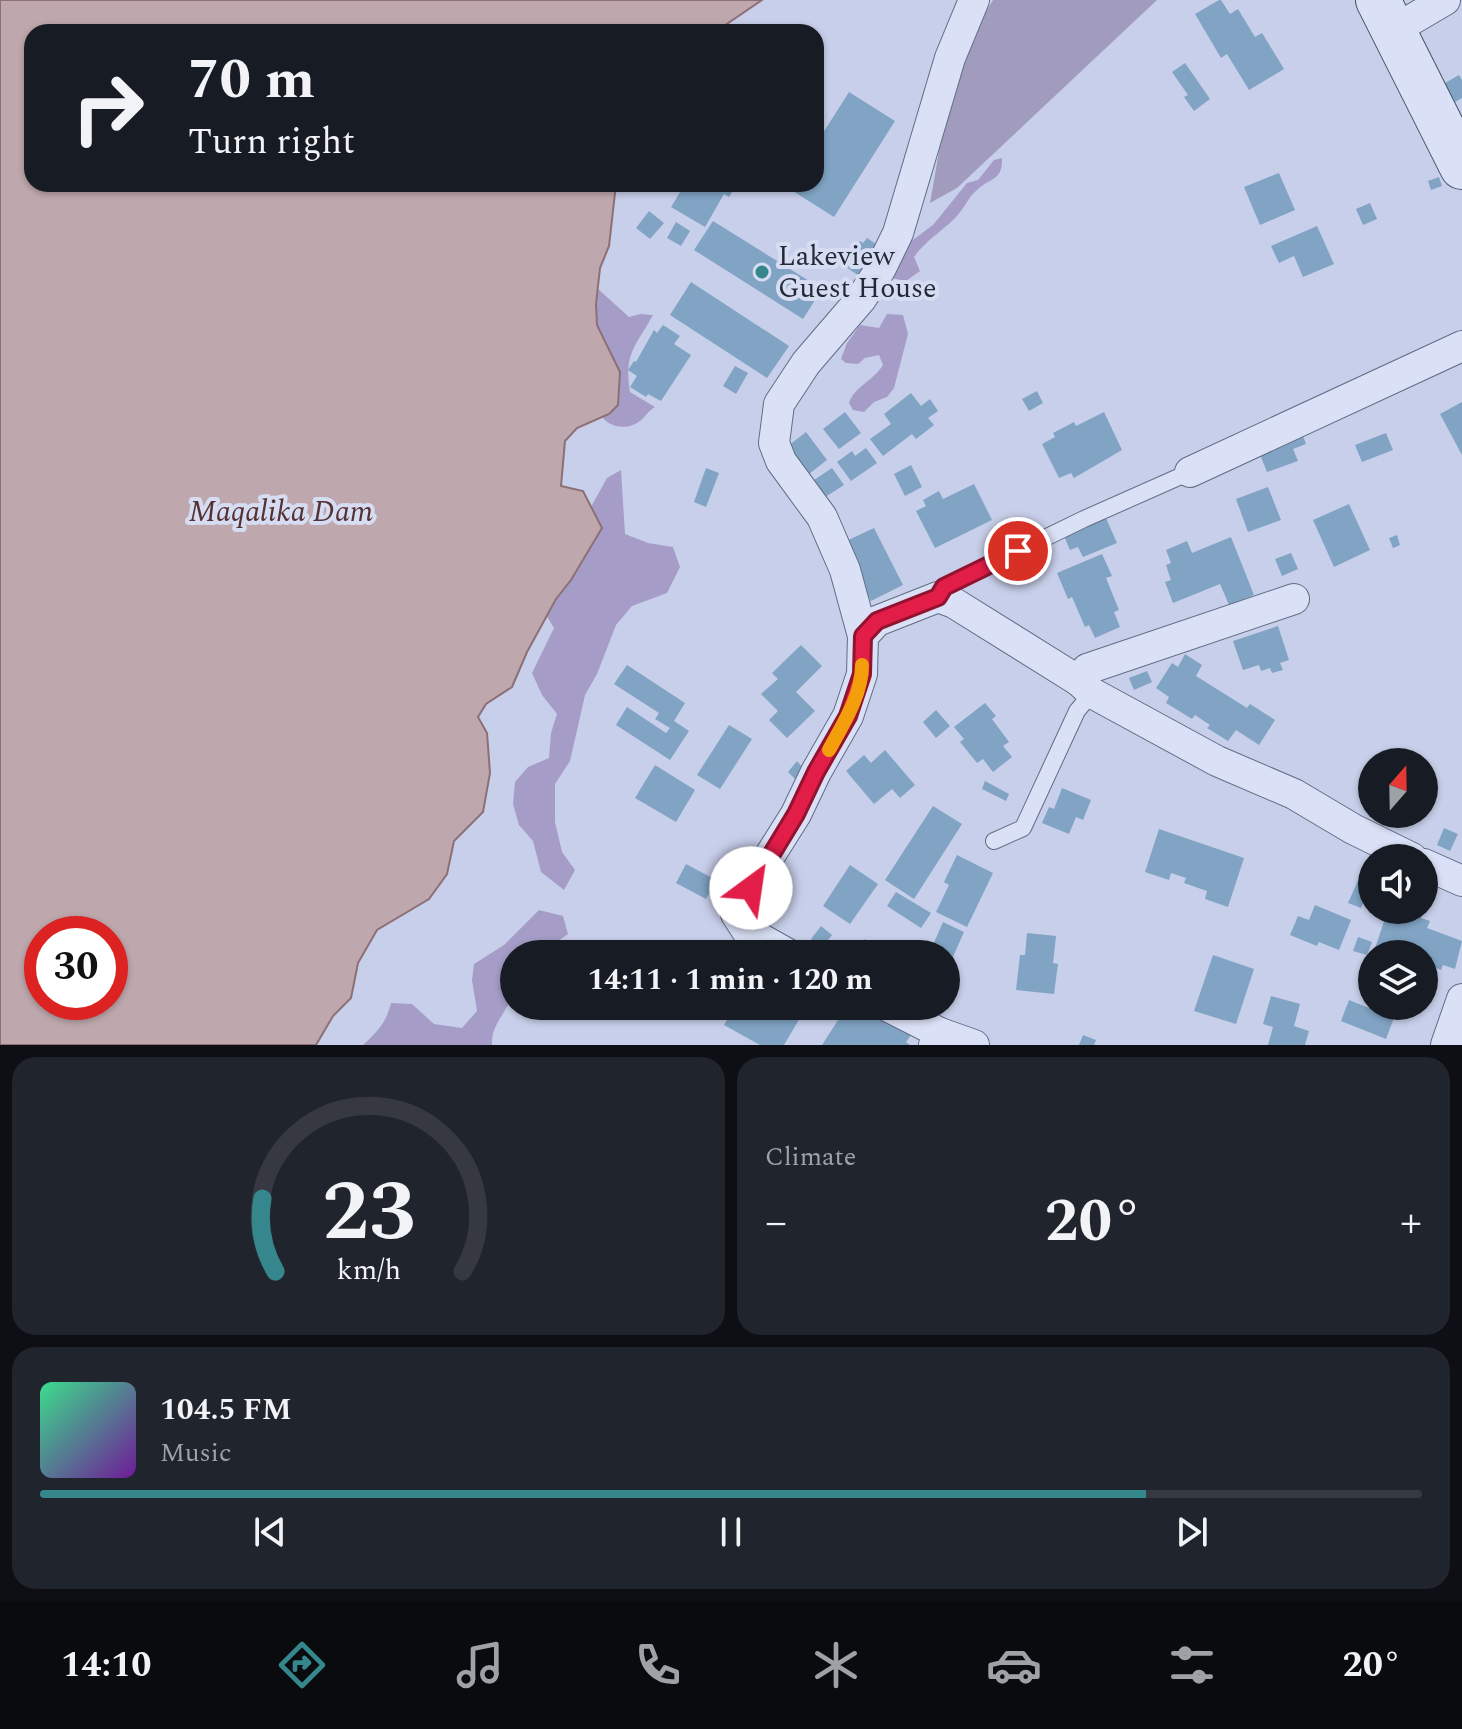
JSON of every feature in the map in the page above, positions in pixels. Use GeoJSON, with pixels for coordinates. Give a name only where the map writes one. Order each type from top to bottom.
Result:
{"type":"FeatureCollection","features":[{"type":"Feature","properties":{"kind":"main road"},"geometry":{"type":"LineString","coordinates":[[1386,15],[1462,167]]}},
{"type":"Feature","properties":{"kind":"street"},"geometry":{"type":"LineString","coordinates":[[763,940],[747,931],[736,914],[796,814],[848,716],[862,674],[863,636],[845,570],[822,517],[781,461],[774,443],[779,404],[806,363],[861,299],[898,233],[950,58],[974,0]]}},
{"type":"Feature","properties":{"kind":"street"},"geometry":{"type":"LineString","coordinates":[[1386,15],[1445,0]]}},
{"type":"Feature","properties":{"kind":"street"},"geometry":{"type":"LineString","coordinates":[[1190,472],[1462,346]]}},
{"type":"Feature","properties":{"kind":"street"},"geometry":{"type":"LineString","coordinates":[[863,636],[877,621],[938,597],[954,603],[1086,687],[1217,761],[1294,794],[1384,844]]}},
{"type":"Feature","properties":{"kind":"street"},"geometry":{"type":"LineString","coordinates":[[1086,687],[1087,669],[1294,599]]}},
{"type":"Feature","properties":{"kind":"street"},"geometry":{"type":"LineString","coordinates":[[1438,870],[1462,881]]}},
{"type":"Feature","properties":{"kind":"street"},"geometry":{"type":"LineString","coordinates":[[1446,1045],[1462,999]]}},
{"type":"Feature","properties":{"kind":"street"},"geometry":{"type":"LineString","coordinates":[[908,1020],[937,1039],[974,1045]]}},
{"type":"Feature","properties":{"kind":"lane"},"geometry":{"type":"LineString","coordinates":[[938,597],[944,587],[1190,472]]}},
{"type":"Feature","properties":{"kind":"lane"},"geometry":{"type":"LineString","coordinates":[[994,841],[1023,828],[1086,687]]}},
{"type":"Feature","properties":{"kind":"shaded area"},"geometry":{"type":"Polygon","coordinates":[[[993,0],[1157,0],[957,188],[930,203],[941,140],[973,33],[993,0]]]}},
{"type":"Feature","properties":{"kind":"shaded area"},"geometry":{"type":"Polygon","coordinates":[[[1002,158],[998,175],[974,193],[957,216],[914,257],[920,271],[906,281],[891,278],[910,242],[933,225],[967,183],[978,180],[994,160],[1002,158]]]}},
{"type":"Feature","properties":{"kind":"shaded area"},"geometry":{"type":"Polygon","coordinates":[[[597,288],[629,317],[653,315],[632,351],[629,379],[630,392],[655,407],[631,426],[615,426],[603,418],[604,402],[581,298],[597,288]]]}},
{"type":"Feature","properties":{"kind":"shaded area"},"geometry":{"type":"Polygon","coordinates":[[[887,314],[903,315],[908,334],[894,388],[887,397],[874,402],[864,412],[853,410],[849,403],[852,397],[883,365],[879,355],[865,358],[858,364],[846,363],[841,359],[847,343],[860,325],[879,328],[887,314]]]}},
{"type":"Feature","properties":{"kind":"shaded area"},"geometry":{"type":"Polygon","coordinates":[[[621,470],[625,534],[648,543],[673,547],[680,567],[667,593],[632,606],[616,625],[597,674],[585,695],[570,761],[555,784],[555,822],[562,852],[575,870],[564,890],[541,872],[533,841],[519,825],[513,804],[515,782],[528,767],[549,758],[551,733],[557,714],[542,695],[532,673],[554,628],[542,608],[607,478],[621,470]]]}},
{"type":"Feature","properties":{"kind":"shaded area"},"geometry":{"type":"Polygon","coordinates":[[[539,910],[563,916],[568,934],[560,940],[509,940],[539,910]]]}},
{"type":"Feature","properties":{"kind":"shaded area"},"geometry":{"type":"Polygon","coordinates":[[[500,948],[500,1019],[492,1045],[363,1045],[381,1026],[391,1003],[412,1004],[434,1024],[462,1028],[477,1011],[472,980],[474,964],[500,948]]]}},
{"type":"Feature","properties":{"kind":"water","name":"Maqalika Dam"},"geometry":{"type":"Polygon","coordinates":[[[0,0],[762,0],[727,24],[24,24],[24,192],[615,192],[609,246],[600,268],[596,304],[597,325],[620,372],[618,405],[609,414],[577,428],[565,441],[561,486],[583,491],[602,528],[556,599],[512,687],[486,704],[478,717],[487,733],[490,773],[483,812],[454,841],[447,874],[429,899],[377,930],[358,963],[351,998],[333,1016],[316,1045],[0,1045],[0,0]]]}},
{"type":"Feature","properties":{"kind":"building"},"geometry":{"type":"Polygon","coordinates":[[[1219,0],[1230,14],[1238,9],[1255,37],[1262,33],[1284,69],[1249,90],[1227,54],[1221,58],[1195,14],[1219,0]]]}},
{"type":"Feature","properties":{"kind":"building"},"geometry":{"type":"Polygon","coordinates":[[[1185,63],[1210,99],[1194,111],[1184,97],[1188,95],[1172,72],[1185,63]]]}},
{"type":"Feature","properties":{"kind":"building"},"geometry":{"type":"Polygon","coordinates":[[[1459,75],[1462,98],[1455,102],[1445,83],[1459,75]]]}},
{"type":"Feature","properties":{"kind":"building"},"geometry":{"type":"Polygon","coordinates":[[[849,92],[895,121],[834,217],[794,192],[824,192],[824,131],[849,92]]]}},
{"type":"Feature","properties":{"kind":"building"},"geometry":{"type":"Polygon","coordinates":[[[1279,173],[1295,210],[1260,225],[1244,187],[1279,173]]]}},
{"type":"Feature","properties":{"kind":"building"},"geometry":{"type":"Polygon","coordinates":[[[1439,177],[1442,186],[1431,190],[1428,181],[1439,177]]]}},
{"type":"Feature","properties":{"kind":"building"},"geometry":{"type":"Polygon","coordinates":[[[680,192],[732,192],[729,197],[724,194],[705,227],[671,207],[680,192]]]}},
{"type":"Feature","properties":{"kind":"building"},"geometry":{"type":"Polygon","coordinates":[[[1370,203],[1377,219],[1363,225],[1356,209],[1370,203]]]}},
{"type":"Feature","properties":{"kind":"building"},"geometry":{"type":"Polygon","coordinates":[[[649,211],[664,223],[650,239],[636,228],[649,211]]]}},
{"type":"Feature","properties":{"kind":"building"},"geometry":{"type":"Polygon","coordinates":[[[713,221],[822,289],[803,319],[694,250],[713,221]]]}},
{"type":"Feature","properties":{"kind":"building"},"geometry":{"type":"Polygon","coordinates":[[[676,222],[690,231],[681,246],[667,238],[676,222]]]}},
{"type":"Feature","properties":{"kind":"building"},"geometry":{"type":"Polygon","coordinates":[[[1317,226],[1334,264],[1303,277],[1294,256],[1279,263],[1271,246],[1317,226]]]}},
{"type":"Feature","properties":{"kind":"building"},"geometry":{"type":"Polygon","coordinates":[[[867,238],[879,246],[859,276],[846,267],[860,241],[863,243],[867,238]]]}},
{"type":"Feature","properties":{"kind":"building"},"geometry":{"type":"Polygon","coordinates":[[[691,282],[789,346],[767,378],[670,315],[691,282]]]}},
{"type":"Feature","properties":{"kind":"building"},"geometry":{"type":"Polygon","coordinates":[[[663,325],[680,336],[674,344],[691,355],[661,401],[648,394],[646,397],[630,387],[637,376],[628,370],[654,330],[657,333],[663,325]]]}},
{"type":"Feature","properties":{"kind":"building"},"geometry":{"type":"Polygon","coordinates":[[[735,366],[748,373],[736,394],[723,386],[735,366]]]}},
{"type":"Feature","properties":{"kind":"building"},"geometry":{"type":"Polygon","coordinates":[[[1037,391],[1043,403],[1029,411],[1022,399],[1037,391]]]}},
{"type":"Feature","properties":{"kind":"building"},"geometry":{"type":"Polygon","coordinates":[[[911,393],[921,406],[930,399],[938,411],[928,418],[934,425],[916,439],[912,434],[883,456],[870,439],[891,424],[884,414],[911,393]]]}},
{"type":"Feature","properties":{"kind":"building"},"geometry":{"type":"Polygon","coordinates":[[[1462,402],[1462,455],[1440,414],[1462,402]]]}},
{"type":"Feature","properties":{"kind":"building"},"geometry":{"type":"Polygon","coordinates":[[[845,412],[861,433],[839,449],[823,429],[845,412]]]}},
{"type":"Feature","properties":{"kind":"building"},"geometry":{"type":"Polygon","coordinates":[[[1104,412],[1122,450],[1074,478],[1071,473],[1059,478],[1042,444],[1055,437],[1053,433],[1074,422],[1076,426],[1104,412]]]}},
{"type":"Feature","properties":{"kind":"building"},"geometry":{"type":"Polygon","coordinates":[[[1301,431],[1306,444],[1293,449],[1298,461],[1267,472],[1257,447],[1301,431]]]}},
{"type":"Feature","properties":{"kind":"building"},"geometry":{"type":"Polygon","coordinates":[[[806,432],[827,460],[809,474],[788,446],[806,432]]]}},
{"type":"Feature","properties":{"kind":"building"},"geometry":{"type":"Polygon","coordinates":[[[1386,433],[1393,450],[1362,462],[1355,445],[1386,433]]]}},
{"type":"Feature","properties":{"kind":"building"},"geometry":{"type":"Polygon","coordinates":[[[866,448],[877,463],[851,481],[837,462],[852,451],[855,456],[866,448]]]}},
{"type":"Feature","properties":{"kind":"building"},"geometry":{"type":"Polygon","coordinates":[[[911,465],[922,487],[905,496],[894,474],[911,465]]]}},
{"type":"Feature","properties":{"kind":"building"},"geometry":{"type":"Polygon","coordinates":[[[706,468],[719,473],[706,507],[694,502],[706,468]]]}},
{"type":"Feature","properties":{"kind":"building"},"geometry":{"type":"Polygon","coordinates":[[[832,468],[844,485],[819,501],[808,484],[832,468]]]}},
{"type":"Feature","properties":{"kind":"building"},"geometry":{"type":"Polygon","coordinates":[[[974,484],[992,520],[935,548],[916,511],[926,506],[923,500],[939,491],[943,499],[974,484]]]}},
{"type":"Feature","properties":{"kind":"building"},"geometry":{"type":"Polygon","coordinates":[[[1268,487],[1281,520],[1248,532],[1236,499],[1268,487]]]}},
{"type":"Feature","properties":{"kind":"building"},"geometry":{"type":"Polygon","coordinates":[[[1349,504],[1370,550],[1334,567],[1313,520],[1349,504]]]}},
{"type":"Feature","properties":{"kind":"building"},"geometry":{"type":"Polygon","coordinates":[[[1106,518],[1117,543],[1083,557],[1078,547],[1070,550],[1064,536],[1106,518]]]}},
{"type":"Feature","properties":{"kind":"building"},"geometry":{"type":"Polygon","coordinates":[[[874,528],[903,585],[871,601],[842,543],[874,528]]]}},
{"type":"Feature","properties":{"kind":"building"},"geometry":{"type":"Polygon","coordinates":[[[1397,535],[1400,545],[1393,548],[1389,538],[1397,535]]]}},
{"type":"Feature","properties":{"kind":"building"},"geometry":{"type":"Polygon","coordinates":[[[1231,537],[1254,595],[1229,605],[1220,584],[1173,603],[1165,582],[1171,580],[1166,565],[1171,563],[1166,550],[1187,541],[1192,553],[1231,537]]]}},
{"type":"Feature","properties":{"kind":"building"},"geometry":{"type":"Polygon","coordinates":[[[1291,553],[1298,569],[1282,576],[1275,559],[1291,553]]]}},
{"type":"Feature","properties":{"kind":"building"},"geometry":{"type":"Polygon","coordinates":[[[1102,554],[1112,576],[1106,578],[1119,610],[1114,612],[1120,627],[1095,638],[1089,625],[1085,627],[1072,597],[1068,599],[1057,573],[1102,554]]]}},
{"type":"Feature","properties":{"kind":"building"},"geometry":{"type":"Polygon","coordinates":[[[1278,626],[1289,660],[1280,663],[1283,670],[1272,673],[1270,668],[1261,671],[1259,665],[1243,670],[1233,641],[1278,626]]]}},
{"type":"Feature","properties":{"kind":"building"},"geometry":{"type":"Polygon","coordinates":[[[801,645],[822,666],[796,692],[815,711],[787,738],[769,720],[778,711],[761,694],[778,679],[772,673],[801,645]]]}},
{"type":"Feature","properties":{"kind":"building"},"geometry":{"type":"Polygon","coordinates":[[[1185,654],[1202,665],[1196,676],[1247,708],[1250,704],[1275,720],[1259,745],[1236,730],[1228,741],[1207,728],[1210,725],[1195,715],[1192,719],[1166,703],[1169,697],[1156,688],[1172,663],[1178,667],[1185,654]]]}},
{"type":"Feature","properties":{"kind":"building"},"geometry":{"type":"Polygon","coordinates":[[[627,665],[685,703],[674,721],[689,731],[670,760],[616,725],[627,707],[666,733],[670,728],[655,719],[659,713],[614,684],[627,665]]]}},
{"type":"Feature","properties":{"kind":"building"},"geometry":{"type":"Polygon","coordinates":[[[1147,671],[1152,682],[1134,690],[1129,678],[1147,671]]]}},
{"type":"Feature","properties":{"kind":"building"},"geometry":{"type":"Polygon","coordinates":[[[985,703],[996,716],[992,719],[1009,742],[1003,746],[1012,757],[993,772],[983,759],[977,763],[960,742],[964,739],[954,727],[985,703]]]}},
{"type":"Feature","properties":{"kind":"building"},"geometry":{"type":"Polygon","coordinates":[[[936,710],[950,726],[936,738],[923,722],[936,710]]]}},
{"type":"Feature","properties":{"kind":"building"},"geometry":{"type":"Polygon","coordinates":[[[729,725],[752,739],[720,789],[697,775],[729,725]]]}},
{"type":"Feature","properties":{"kind":"building"},"geometry":{"type":"Polygon","coordinates":[[[885,750],[915,785],[900,798],[892,789],[874,804],[846,771],[864,755],[871,763],[885,750]]]}},
{"type":"Feature","properties":{"kind":"building"},"geometry":{"type":"Polygon","coordinates":[[[797,761],[804,769],[796,780],[788,772],[797,761]]]}},
{"type":"Feature","properties":{"kind":"building"},"geometry":{"type":"Polygon","coordinates":[[[655,765],[695,790],[676,822],[635,798],[655,765]]]}},
{"type":"Feature","properties":{"kind":"building"},"geometry":{"type":"Polygon","coordinates":[[[985,781],[1009,794],[1006,801],[982,789],[985,781]]]}},
{"type":"Feature","properties":{"kind":"building"},"geometry":{"type":"Polygon","coordinates":[[[1062,788],[1091,800],[1083,820],[1076,817],[1069,834],[1042,823],[1049,807],[1054,809],[1062,788]]]}},
{"type":"Feature","properties":{"kind":"building"},"geometry":{"type":"Polygon","coordinates":[[[933,806],[962,824],[914,899],[885,880],[933,806]]]}},
{"type":"Feature","properties":{"kind":"building"},"geometry":{"type":"Polygon","coordinates":[[[1444,828],[1458,834],[1450,851],[1437,844],[1444,828]]]}},
{"type":"Feature","properties":{"kind":"building"},"geometry":{"type":"Polygon","coordinates":[[[1159,829],[1244,858],[1228,907],[1205,899],[1207,891],[1184,883],[1186,878],[1171,873],[1169,880],[1145,872],[1159,829]]]}},
{"type":"Feature","properties":{"kind":"building"},"geometry":{"type":"Polygon","coordinates":[[[957,855],[993,873],[967,927],[936,912],[949,885],[944,882],[957,855]]]}},
{"type":"Feature","properties":{"kind":"building"},"geometry":{"type":"Polygon","coordinates":[[[686,864],[716,880],[706,899],[676,883],[686,864]]]}},
{"type":"Feature","properties":{"kind":"building"},"geometry":{"type":"Polygon","coordinates":[[[850,865],[878,884],[850,924],[823,906],[850,865]]]}},
{"type":"Feature","properties":{"kind":"building"},"geometry":{"type":"Polygon","coordinates":[[[1358,880],[1358,907],[1348,903],[1358,880]]]}},
{"type":"Feature","properties":{"kind":"building"},"geometry":{"type":"Polygon","coordinates":[[[896,892],[931,913],[921,928],[887,906],[896,892]]]}},
{"type":"Feature","properties":{"kind":"building"},"geometry":{"type":"Polygon","coordinates":[[[1315,905],[1351,920],[1339,950],[1319,942],[1317,946],[1290,935],[1298,916],[1309,920],[1315,905]]]}},
{"type":"Feature","properties":{"kind":"building"},"geometry":{"type":"Polygon","coordinates":[[[943,922],[964,932],[960,941],[935,940],[943,922]]]}},
{"type":"Feature","properties":{"kind":"building"},"geometry":{"type":"Polygon","coordinates":[[[1383,924],[1429,924],[1427,928],[1462,941],[1455,969],[1443,965],[1441,970],[1438,969],[1438,940],[1378,940],[1383,924]]]}},
{"type":"Feature","properties":{"kind":"building"},"geometry":{"type":"Polygon","coordinates":[[[821,926],[832,935],[828,940],[811,939],[821,926]]]}},
{"type":"Feature","properties":{"kind":"building"},"geometry":{"type":"Polygon","coordinates":[[[1027,933],[1056,936],[1053,963],[1058,964],[1054,994],[1016,990],[1020,955],[1025,955],[1027,933]]]}},
{"type":"Feature","properties":{"kind":"building"},"geometry":{"type":"Polygon","coordinates":[[[1358,937],[1366,940],[1358,940],[1358,952],[1353,951],[1358,937]]]}},
{"type":"Feature","properties":{"kind":"building"},"geometry":{"type":"Polygon","coordinates":[[[1213,955],[1254,969],[1236,1024],[1194,1011],[1213,955]]]}},
{"type":"Feature","properties":{"kind":"building"},"geometry":{"type":"Polygon","coordinates":[[[1271,996],[1300,1004],[1294,1026],[1309,1031],[1305,1045],[1268,1045],[1273,1027],[1263,1024],[1271,996]]]}},
{"type":"Feature","properties":{"kind":"building"},"geometry":{"type":"Polygon","coordinates":[[[1349,1000],[1358,1004],[1358,1020],[1393,1020],[1386,1039],[1341,1021],[1349,1000]]]}},
{"type":"Feature","properties":{"kind":"building"},"geometry":{"type":"Polygon","coordinates":[[[727,1020],[799,1020],[784,1045],[760,1045],[724,1025],[727,1020]]]}},
{"type":"Feature","properties":{"kind":"building"},"geometry":{"type":"Polygon","coordinates":[[[838,1020],[887,1020],[911,1035],[906,1042],[910,1045],[822,1045],[838,1020]]]}},
{"type":"Feature","properties":{"kind":"building"},"geometry":{"type":"Polygon","coordinates":[[[1083,1035],[1096,1040],[1094,1045],[1079,1045],[1083,1035]]]}},
{"type":"Feature","properties":{"kind":"slow traffic"},"geometry":{"type":"LineString","coordinates":[[829,750],[848,716],[862,665]]}},
{"type":"Feature","properties":{"kind":"place","name":"Lakeview Guest House"},"geometry":{"type":"Point","coordinates":[762,272]}},
{"type":"Feature","properties":{"kind":"route"},"geometry":{"type":"LineString","coordinates":[[751,888],[796,814],[848,716],[862,674],[863,636],[877,621],[938,597],[944,587],[1018,551]]}}]}
